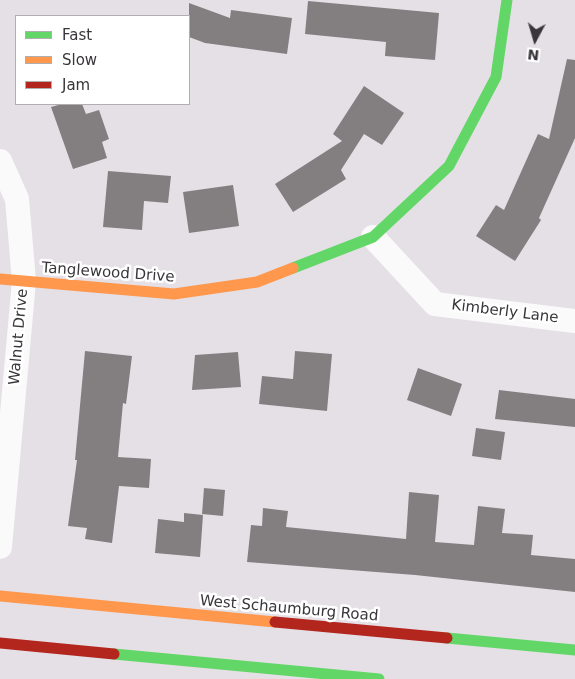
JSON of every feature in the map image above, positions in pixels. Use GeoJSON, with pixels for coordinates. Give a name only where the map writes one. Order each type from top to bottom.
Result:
{"type":"FeatureCollection","features":[{"type":"Feature","properties":{"kind":"main road","name":"Tanglewood Drive"},"geometry":{"type":"LineString","coordinates":[[0,279],[174,294],[257,282],[373,237],[449,166],[496,77],[507,0]]}},
{"type":"Feature","properties":{"kind":"main road","name":"West Schaumburg Road"},"geometry":{"type":"LineString","coordinates":[[0,596],[575,650]]}},
{"type":"Feature","properties":{"kind":"main road"},"geometry":{"type":"LineString","coordinates":[[0,643],[379,679]]}},
{"type":"Feature","properties":{"kind":"street","name":"Walnut Drive"},"geometry":{"type":"LineString","coordinates":[[0,161],[18,199],[24,281],[0,547]]}},
{"type":"Feature","properties":{"kind":"street","name":"Kimberly Lane"},"geometry":{"type":"LineString","coordinates":[[373,237],[435,304],[575,321]]}},
{"type":"Feature","properties":{"kind":"building"},"geometry":{"type":"Polygon","coordinates":[[[308,1],[439,13],[435,60],[385,56],[386,42],[305,34],[308,1]]]}},
{"type":"Feature","properties":{"kind":"building"},"geometry":{"type":"Polygon","coordinates":[[[189,3],[230,18],[231,10],[292,18],[287,54],[205,43],[190,37],[189,3]]]}},
{"type":"Feature","properties":{"kind":"building"},"geometry":{"type":"Polygon","coordinates":[[[567,59],[575,60],[575,138],[539,218],[541,220],[515,261],[476,236],[496,205],[504,210],[538,134],[549,139],[567,59]]]}},
{"type":"Feature","properties":{"kind":"building"},"geometry":{"type":"Polygon","coordinates":[[[364,86],[404,113],[382,145],[364,134],[341,170],[346,179],[293,212],[275,184],[342,141],[333,134],[364,86]]]}},
{"type":"Feature","properties":{"kind":"building"},"geometry":{"type":"Polygon","coordinates":[[[58,105],[82,105],[86,114],[99,110],[109,139],[102,142],[107,158],[73,169],[51,107],[58,105]]]}},
{"type":"Feature","properties":{"kind":"building"},"geometry":{"type":"Polygon","coordinates":[[[108,171],[171,176],[168,203],[144,201],[142,230],[103,227],[108,171]]]}},
{"type":"Feature","properties":{"kind":"building"},"geometry":{"type":"Polygon","coordinates":[[[233,185],[239,226],[189,233],[183,192],[233,185]]]}},
{"type":"Feature","properties":{"kind":"building"},"geometry":{"type":"Polygon","coordinates":[[[85,351],[132,356],[126,404],[123,403],[118,457],[151,459],[149,488],[119,486],[112,543],[85,539],[87,528],[68,526],[77,460],[75,460],[85,351]]]}},
{"type":"Feature","properties":{"kind":"building"},"geometry":{"type":"Polygon","coordinates":[[[295,351],[332,354],[327,411],[259,404],[262,376],[293,379],[295,351]]]}},
{"type":"Feature","properties":{"kind":"building"},"geometry":{"type":"Polygon","coordinates":[[[238,352],[241,387],[192,390],[195,355],[238,352]]]}},
{"type":"Feature","properties":{"kind":"building"},"geometry":{"type":"Polygon","coordinates":[[[418,368],[462,384],[451,416],[407,400],[418,368]]]}},
{"type":"Feature","properties":{"kind":"building"},"geometry":{"type":"Polygon","coordinates":[[[499,390],[575,399],[575,427],[495,419],[499,390]]]}},
{"type":"Feature","properties":{"kind":"building"},"geometry":{"type":"Polygon","coordinates":[[[476,428],[505,432],[501,460],[472,456],[476,428]]]}},
{"type":"Feature","properties":{"kind":"building"},"geometry":{"type":"Polygon","coordinates":[[[204,488],[225,490],[223,516],[202,514],[204,488]]]}},
{"type":"Feature","properties":{"kind":"building"},"geometry":{"type":"Polygon","coordinates":[[[409,492],[439,495],[435,542],[474,545],[478,506],[505,509],[502,533],[533,535],[531,555],[575,559],[575,592],[415,575],[247,562],[251,525],[262,526],[263,508],[288,511],[286,527],[406,539],[409,492]]]}},
{"type":"Feature","properties":{"kind":"building"},"geometry":{"type":"Polygon","coordinates":[[[184,513],[203,515],[200,557],[155,553],[158,519],[184,522],[184,513]]]}},
{"type":"Feature","properties":{"kind":"traffic: fast"},"geometry":{"type":"LineString","coordinates":[[293,268],[373,237],[449,166],[496,77],[507,0]]}},
{"type":"Feature","properties":{"kind":"traffic: fast"},"geometry":{"type":"LineString","coordinates":[[447,638],[575,650]]}},
{"type":"Feature","properties":{"kind":"traffic: fast"},"geometry":{"type":"LineString","coordinates":[[114,654],[379,679]]}},
{"type":"Feature","properties":{"kind":"traffic: slow"},"geometry":{"type":"LineString","coordinates":[[0,279],[174,294],[257,282],[293,268]]}},
{"type":"Feature","properties":{"kind":"traffic: slow"},"geometry":{"type":"LineString","coordinates":[[0,596],[275,622]]}},
{"type":"Feature","properties":{"kind":"traffic: jam"},"geometry":{"type":"LineString","coordinates":[[275,622],[447,638]]}},
{"type":"Feature","properties":{"kind":"traffic: jam"},"geometry":{"type":"LineString","coordinates":[[0,643],[114,654]]}}]}
